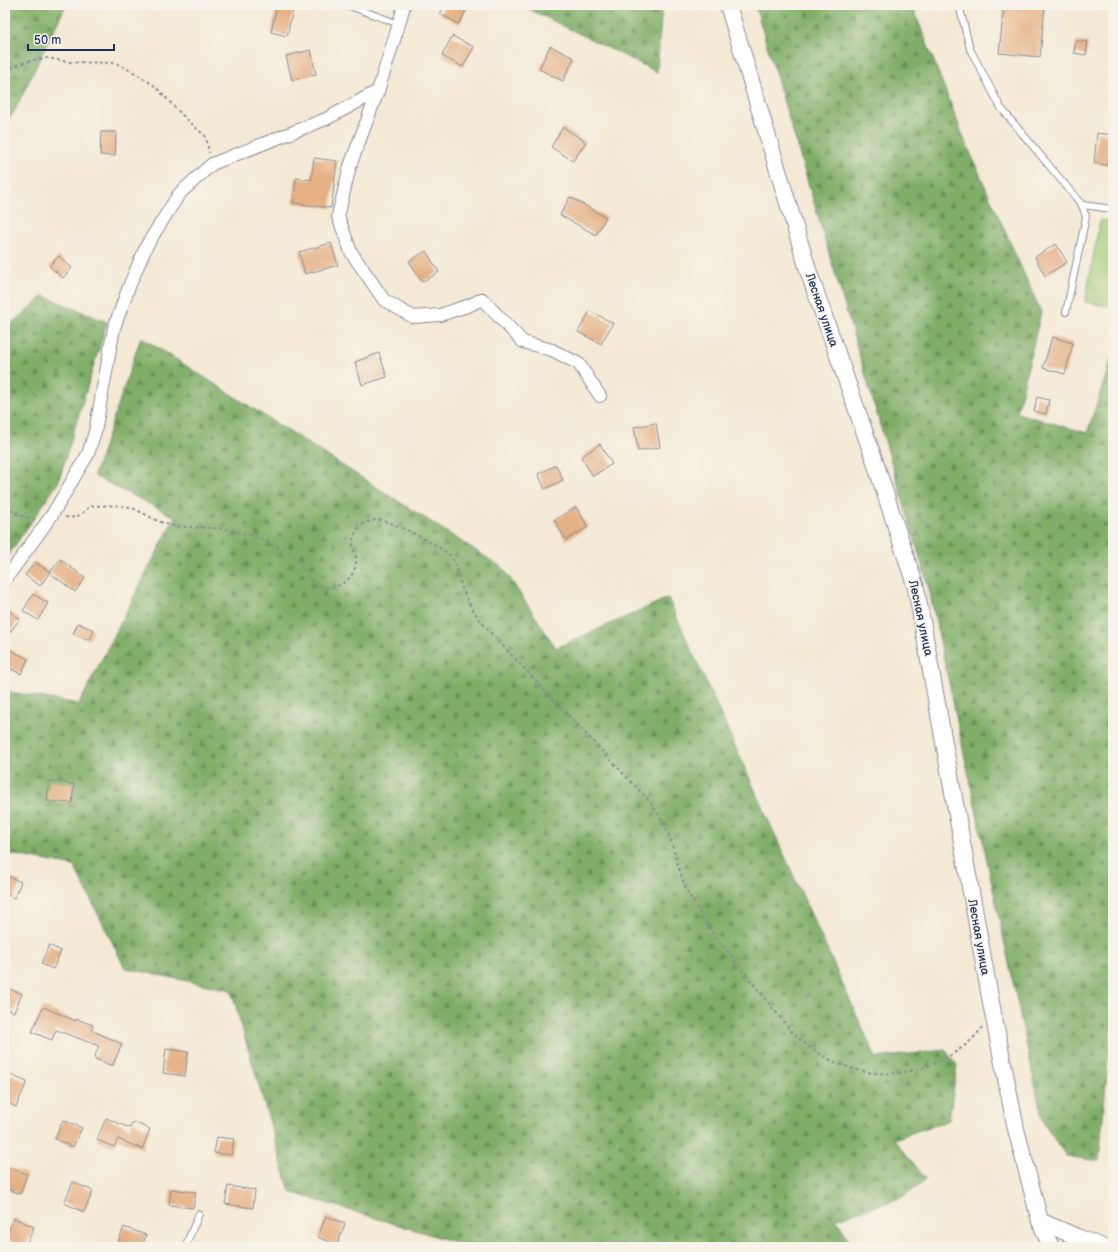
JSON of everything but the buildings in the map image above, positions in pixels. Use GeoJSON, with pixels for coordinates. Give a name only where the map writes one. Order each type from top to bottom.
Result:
{"type":"FeatureCollection","features":[{"type":"Feature","properties":{"kind":"main road","name":"Лесная улица"},"geometry":{"type":"LineString","coordinates":[[728,5],[809,273],[873,456],[916,588],[992,1008],[1016,1129],[1040,1221],[1051,1247]]}},
{"type":"Feature","properties":{"kind":"main road"},"geometry":{"type":"LineString","coordinates":[[1040,1221],[1102,1247]]}},
{"type":"Feature","properties":{"kind":"street"},"geometry":{"type":"LineString","coordinates":[[404,5],[378,90],[350,166],[338,216],[352,252],[384,300],[413,316],[440,315],[470,305],[482,299],[523,342],[552,350],[579,364],[600,396]]}},
{"type":"Feature","properties":{"kind":"street"},"geometry":{"type":"LineString","coordinates":[[5,580],[52,515],[88,454],[95,432],[114,328],[130,284],[147,245],[179,194],[212,164],[326,119],[378,90]]}},
{"type":"Feature","properties":{"kind":"lane"},"geometry":{"type":"LineString","coordinates":[[347,5],[399,24]]}},
{"type":"Feature","properties":{"kind":"lane"},"geometry":{"type":"LineString","coordinates":[[959,5],[970,49],[1002,108],[1082,205],[1086,217],[1066,312]]}},
{"type":"Feature","properties":{"kind":"lane"},"geometry":{"type":"LineString","coordinates":[[1082,205],[1113,209]]}},
{"type":"Feature","properties":{"kind":"lane"},"geometry":{"type":"LineString","coordinates":[[186,1247],[199,1214]]}},
{"type":"Feature","properties":{"kind":"path"},"geometry":{"type":"LineString","coordinates":[[5,70],[33,60],[48,58],[68,62],[116,63],[155,86],[181,114],[206,137],[212,164]]}},
{"type":"Feature","properties":{"kind":"path"},"geometry":{"type":"LineString","coordinates":[[5,507],[19,515],[38,519],[52,515],[68,518],[80,515],[90,506],[124,506],[169,525],[189,528],[226,529],[254,536],[289,552],[300,562],[306,575],[311,581],[316,585],[330,588],[343,584],[352,575],[356,563],[353,544],[354,538],[359,528],[364,524],[375,520],[386,521],[431,543],[452,558],[457,568],[466,596],[479,619],[488,630],[651,803],[665,825],[687,891],[706,926],[786,1025],[800,1040],[822,1056],[846,1067],[872,1073],[902,1073],[930,1065],[957,1052],[979,1032],[982,1026]]}},
{"type":"Feature","properties":{"kind":"green space"},"geometry":{"type":"Polygon","coordinates":[[[5,5],[66,5],[13,114],[5,121],[5,5]]]}},
{"type":"Feature","properties":{"kind":"green space"},"geometry":{"type":"Polygon","coordinates":[[[521,5],[662,5],[657,72],[521,5]]]}},
{"type":"Feature","properties":{"kind":"green space"},"geometry":{"type":"Polygon","coordinates":[[[755,5],[912,5],[965,141],[1041,312],[1017,413],[1087,433],[1113,354],[1113,1005],[1099,1161],[1066,1156],[1043,1122],[928,585],[755,5]]]}},
{"type":"Feature","properties":{"kind":"green space"},"geometry":{"type":"Polygon","coordinates":[[[1100,220],[1113,222],[1113,307],[1085,302],[1100,220]]]}},
{"type":"Feature","properties":{"kind":"green space"},"geometry":{"type":"Polygon","coordinates":[[[44,296],[107,322],[58,483],[5,560],[5,329],[44,296]]]}},
{"type":"Feature","properties":{"kind":"green space"},"geometry":{"type":"Polygon","coordinates":[[[141,337],[503,568],[556,648],[668,598],[876,1058],[945,1050],[957,1065],[949,1120],[894,1139],[926,1179],[901,1198],[836,1219],[855,1247],[471,1247],[290,1192],[231,990],[125,968],[74,866],[5,853],[5,691],[79,704],[175,517],[94,476],[141,337]]]}}]}
